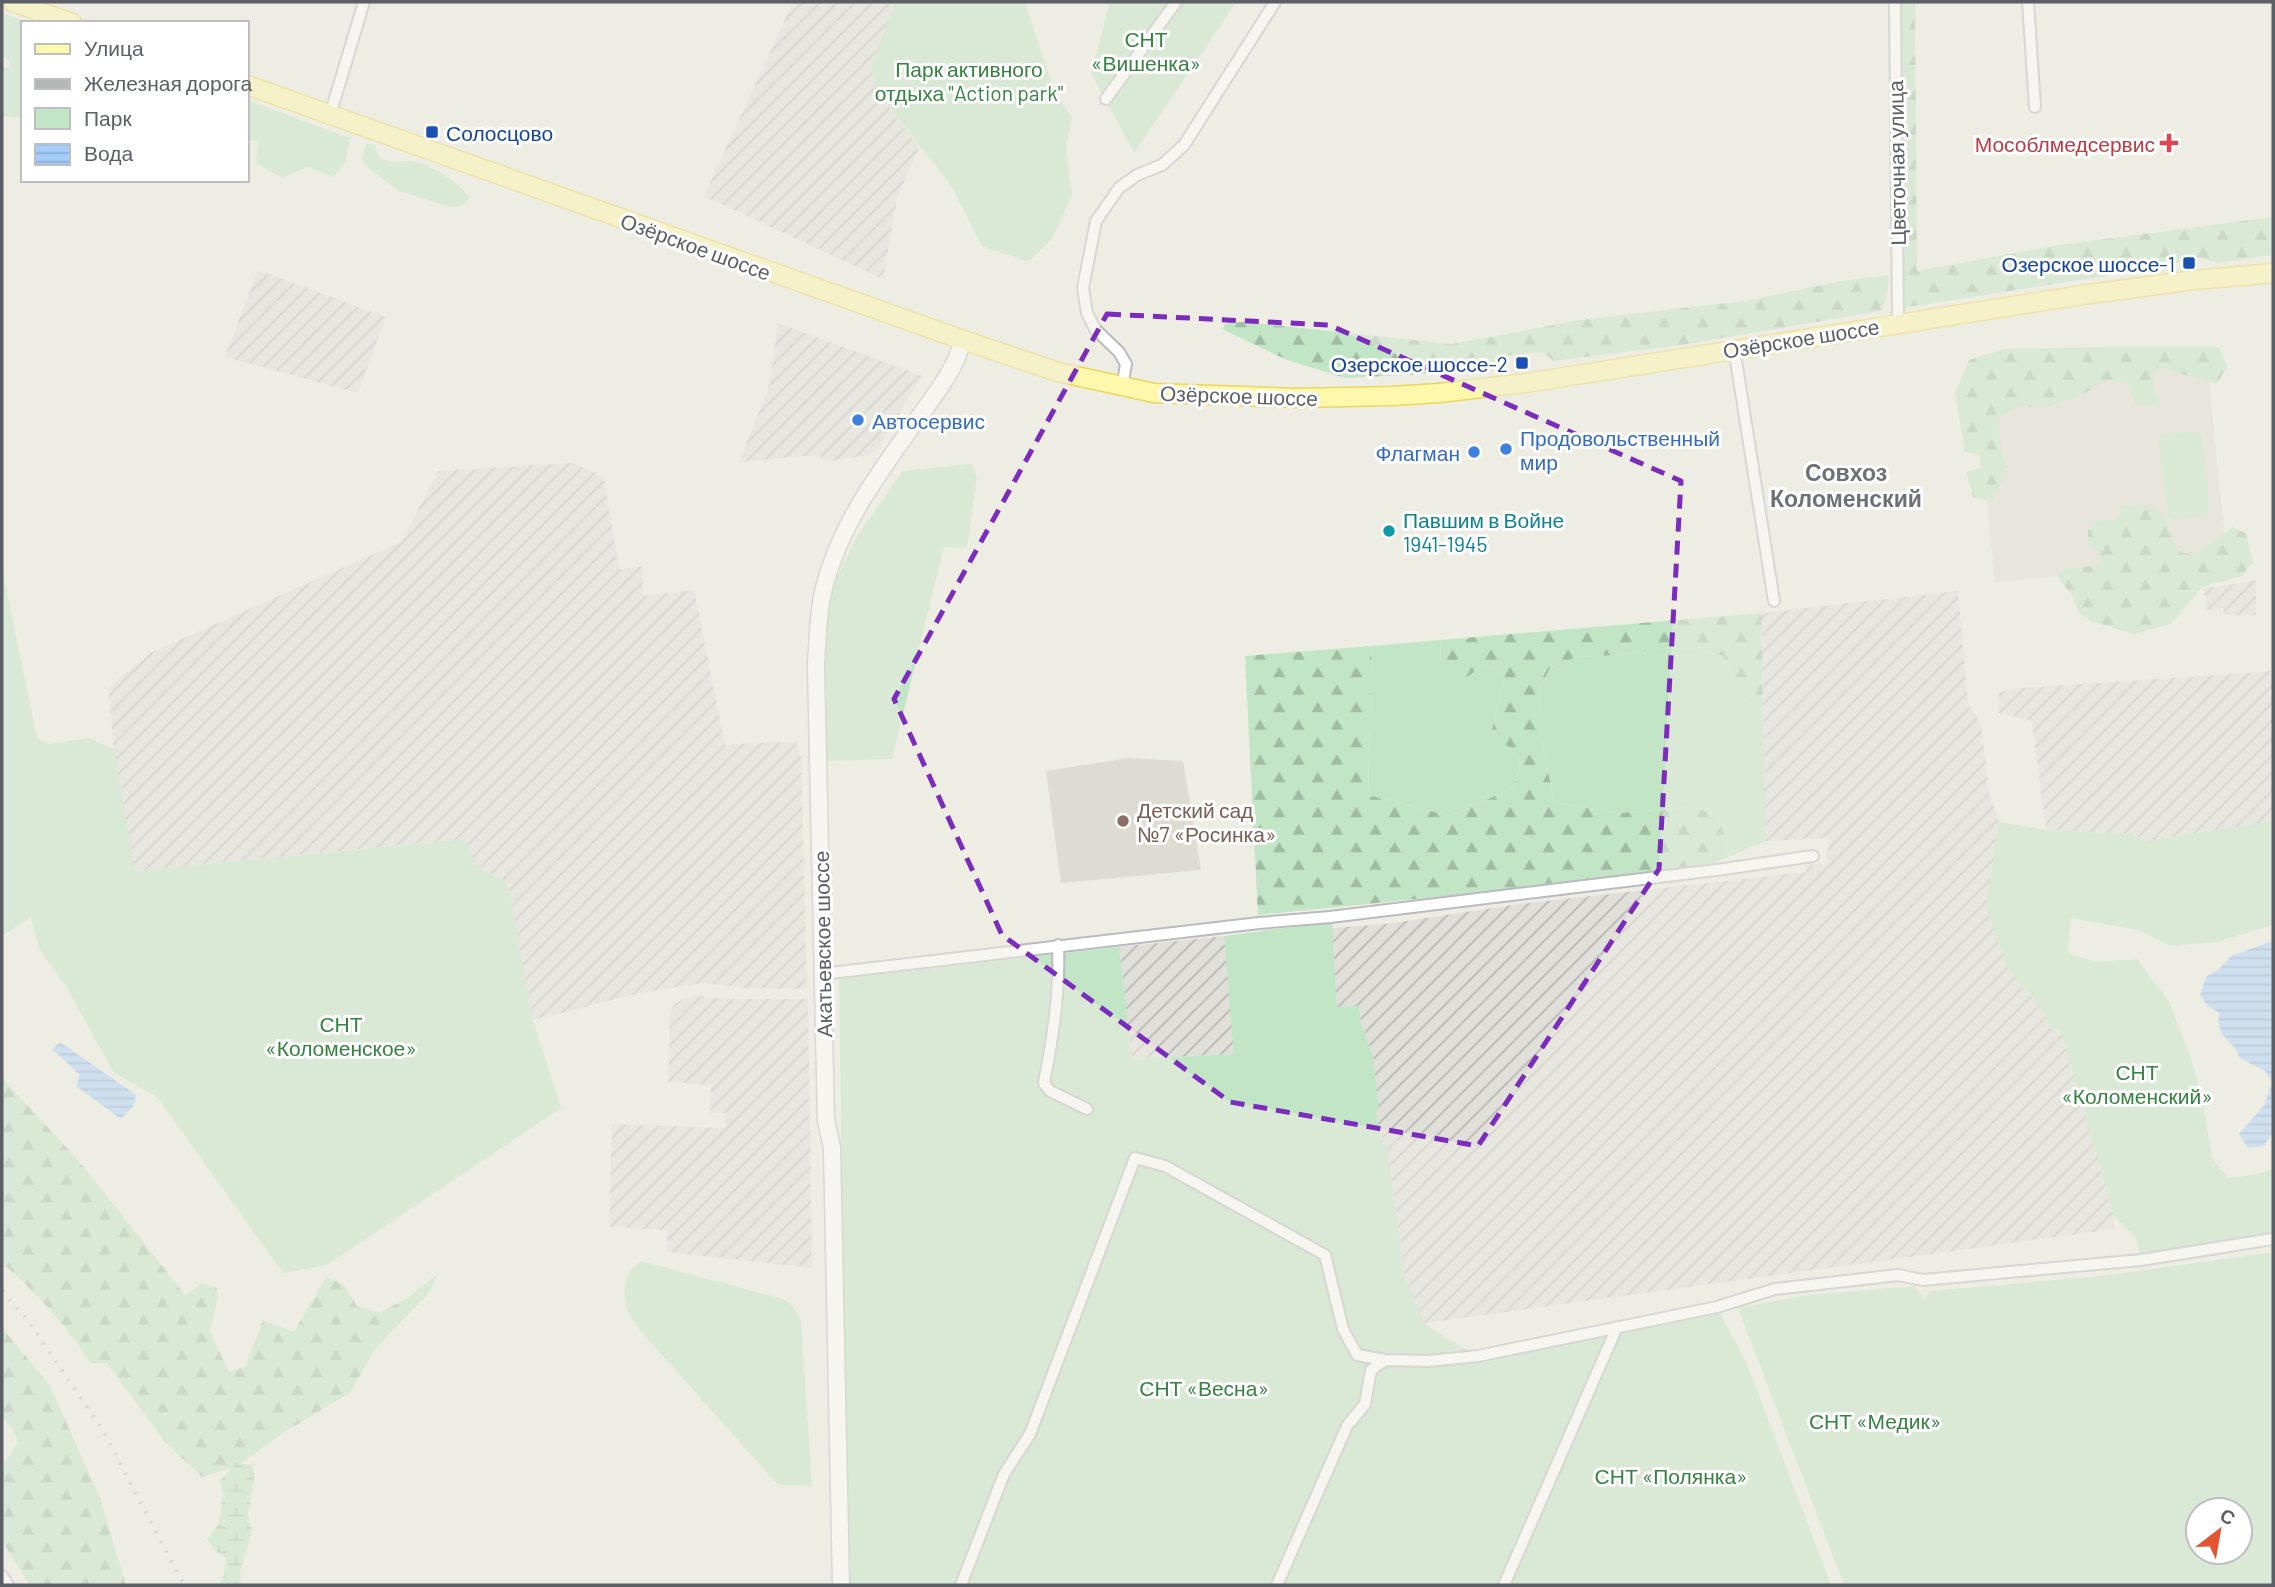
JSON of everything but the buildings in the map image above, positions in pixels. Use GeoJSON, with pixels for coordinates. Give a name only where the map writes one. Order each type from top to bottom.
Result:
{"type":"FeatureCollection","features":[{"type":"Feature","properties":{"kind":"main road"},"geometry":{"type":"LineString","coordinates":[[13,2],[66,21]]}},
{"type":"Feature","properties":{"kind":"main road","name":"Озёрское шоссе"},"geometry":{"type":"LineString","coordinates":[[248,85],[963,341],[1058,373],[1154,393],[1297,398],[1427,394],[1558,378],[1734,348],[2154,285],[2273,273]]}},
{"type":"Feature","properties":{"kind":"main road","name":"Акатьевское шоссе"},"geometry":{"type":"LineString","coordinates":[[841,1585],[832,1147],[827,1121],[822,974],[816,667],[821,601],[836,551],[849,523],[880,471],[953,369],[963,341]]}},
{"type":"Feature","properties":{"kind":"street"},"geometry":{"type":"LineString","coordinates":[[330,115],[364,2]]}},
{"type":"Feature","properties":{"kind":"street"},"geometry":{"type":"LineString","coordinates":[[1106,99],[1176,2]]}},
{"type":"Feature","properties":{"kind":"street"},"geometry":{"type":"LineString","coordinates":[[1122,388],[1126,364],[1119,352],[1096,329],[1087,313],[1083,288],[1096,221],[1119,188],[1136,175],[1162,165],[1184,145],[1275,2]]}},
{"type":"Feature","properties":{"kind":"street","name":"Цветочная улица"},"geometry":{"type":"LineString","coordinates":[[1895,2],[1898,323]]}},
{"type":"Feature","properties":{"kind":"street"},"geometry":{"type":"LineString","coordinates":[[2028,2],[2035,107]]}},
{"type":"Feature","properties":{"kind":"street"},"geometry":{"type":"LineString","coordinates":[[1734,348],[1774,601]]}},
{"type":"Feature","properties":{"kind":"street"},"geometry":{"type":"LineString","coordinates":[[822,974],[1058,945],[1329,917],[1813,856]]}},
{"type":"Feature","properties":{"kind":"street"},"geometry":{"type":"LineString","coordinates":[[1058,945],[1055,1028],[1044,1083],[1050,1091],[1087,1110]]}},
{"type":"Feature","properties":{"kind":"street"},"geometry":{"type":"LineString","coordinates":[[961,1585],[1004,1474],[1030,1434],[1135,1158],[1165,1166],[1325,1255],[1343,1329],[1357,1355],[1385,1360],[1427,1361],[1478,1356],[1717,1307],[1776,1289],[1806,1284],[1898,1275],[1923,1280],[2141,1260],[2273,1239]]}},
{"type":"Feature","properties":{"kind":"street"},"geometry":{"type":"LineString","coordinates":[[1504,1585],[1617,1327]]}},
{"type":"Feature","properties":{"kind":"street"},"geometry":{"type":"LineString","coordinates":[[1278,1585],[1347,1426],[1365,1404],[1371,1370],[1385,1360]]}},
{"type":"Feature","properties":{"kind":"street"},"geometry":{"type":"LineString","coordinates":[[2,1576],[8,1585]]}},
{"type":"Feature","properties":{"kind":"highlighted area"},"geometry":{"type":"Polygon","coordinates":[[[1107,314],[1329,325],[1681,481],[1659,869],[1478,1146],[1230,1102],[1002,935],[894,699],[1107,314]]]}},
{"type":"Feature","properties":{"kind":"shaded area"},"geometry":{"type":"Polygon","coordinates":[[[793,2],[895,2],[871,66],[877,91],[919,147],[897,198],[883,279],[704,196],[793,2]]]}},
{"type":"Feature","properties":{"kind":"shaded area"},"geometry":{"type":"Polygon","coordinates":[[[258,270],[386,317],[358,393],[225,357],[258,270]]]}},
{"type":"Feature","properties":{"kind":"shaded area"},"geometry":{"type":"Polygon","coordinates":[[[778,323],[922,376],[878,449],[869,455],[827,462],[816,455],[739,462],[769,387],[778,323]]]}},
{"type":"Feature","properties":{"kind":"shaded area"},"geometry":{"type":"Polygon","coordinates":[[[2207,363],[2227,559],[1995,582],[1975,386],[2207,363]]]}},
{"type":"Feature","properties":{"kind":"shaded area"},"geometry":{"type":"Polygon","coordinates":[[[573,463],[603,476],[620,570],[642,566],[643,596],[694,590],[725,745],[797,743],[801,757],[807,989],[746,988],[700,983],[640,993],[533,1020],[509,889],[502,879],[478,868],[464,839],[134,871],[114,749],[108,688],[150,653],[401,542],[438,471],[573,463]]]}},
{"type":"Feature","properties":{"kind":"shaded area"},"geometry":{"type":"Polygon","coordinates":[[[2256,580],[2256,615],[2224,615],[2223,608],[2206,610],[2204,589],[2256,580]]]}},
{"type":"Feature","properties":{"kind":"shaded area"},"geometry":{"type":"Polygon","coordinates":[[[1958,591],[1968,703],[1981,724],[1989,792],[1999,822],[1995,857],[2007,967],[2042,1009],[2050,1028],[2061,1031],[2114,1216],[2114,1229],[1425,1323],[1405,1276],[1387,1149],[1376,1111],[1373,1056],[1361,1023],[1359,1007],[1337,1008],[1332,928],[1386,924],[1519,904],[1806,872],[1806,865],[1826,864],[1829,838],[1766,841],[1761,613],[1958,591]]]}},
{"type":"Feature","properties":{"kind":"shaded area"},"geometry":{"type":"Polygon","coordinates":[[[2273,671],[2273,821],[2143,841],[2133,834],[2046,830],[2032,723],[2027,719],[1999,713],[1999,692],[2019,688],[2273,671]]]}},
{"type":"Feature","properties":{"kind":"shaded area","name":"Детский сад №7 «Росинка»"},"geometry":{"type":"Polygon","coordinates":[[[1129,758],[1183,761],[1201,870],[1061,883],[1046,771],[1129,758]]]}},
{"type":"Feature","properties":{"kind":"shaded area"},"geometry":{"type":"Polygon","coordinates":[[[1224,936],[1235,1054],[1132,1059],[1119,947],[1224,936]]]}},
{"type":"Feature","properties":{"kind":"shaded area"},"geometry":{"type":"Polygon","coordinates":[[[697,996],[808,999],[812,1268],[667,1252],[667,1230],[609,1227],[612,1124],[725,1128],[726,1113],[710,1113],[711,1085],[668,1082],[670,1012],[675,1004],[684,998],[697,996]]]}},
{"type":"Feature","properties":{"kind":"green space","name":"Парк активного отдыха \"Action park\""},"geometry":{"type":"Polygon","coordinates":[[[895,2],[1025,2],[1054,90],[1072,118],[1066,147],[1072,196],[1052,239],[1028,262],[982,246],[952,187],[877,91],[871,66],[895,2]]]}},
{"type":"Feature","properties":{"kind":"green space","name":"СНТ «Вишенка»"},"geometry":{"type":"Polygon","coordinates":[[[1110,2],[1236,2],[1134,153],[1091,73],[1110,2]]]}},
{"type":"Feature","properties":{"kind":"green space"},"geometry":{"type":"Polygon","coordinates":[[[1897,2],[1915,2],[1917,271],[2059,245],[2273,217],[2273,255],[2218,263],[2198,257],[2169,266],[1902,308],[1897,2]]]}},
{"type":"Feature","properties":{"kind":"green space"},"geometry":{"type":"Polygon","coordinates":[[[2,13],[24,21],[21,21],[21,118],[2,116],[2,68],[9,67],[9,61],[2,55],[2,13]]]}},
{"type":"Feature","properties":{"kind":"green space"},"geometry":{"type":"Polygon","coordinates":[[[248,100],[350,138],[345,162],[334,177],[307,167],[282,178],[256,163],[258,142],[248,139],[248,100]]]}},
{"type":"Feature","properties":{"kind":"green space"},"geometry":{"type":"Polygon","coordinates":[[[366,143],[375,145],[379,157],[383,159],[418,162],[435,169],[470,198],[462,206],[450,207],[399,191],[368,168],[362,159],[366,143]]]}},
{"type":"Feature","properties":{"kind":"green space"},"geometry":{"type":"Polygon","coordinates":[[[1889,275],[1887,294],[1881,311],[1681,345],[1554,361],[1542,352],[1503,356],[1498,370],[1346,378],[1287,360],[1222,329],[1226,323],[1244,322],[1452,344],[1580,320],[1745,301],[1846,280],[1889,275]]]}},
{"type":"Feature","properties":{"kind":"green space"},"geometry":{"type":"Polygon","coordinates":[[[2219,347],[2227,366],[2217,384],[2160,368],[2152,378],[2159,404],[2135,405],[2129,383],[2107,380],[2082,395],[2050,406],[2018,407],[1999,418],[1998,434],[2007,470],[1993,502],[1973,497],[1966,472],[1980,468],[1980,455],[1965,452],[1955,394],[1969,360],[2004,349],[2219,347]]]}},
{"type":"Feature","properties":{"kind":"green space"},"geometry":{"type":"Polygon","coordinates":[[[2198,431],[2202,435],[2210,510],[2205,516],[2173,519],[2167,515],[2159,439],[2161,435],[2198,431]]]}},
{"type":"Feature","properties":{"kind":"green space"},"geometry":{"type":"Polygon","coordinates":[[[971,464],[977,477],[967,548],[944,547],[892,759],[825,761],[823,653],[831,589],[857,536],[903,471],[971,464]]]}},
{"type":"Feature","properties":{"kind":"green space"},"geometry":{"type":"Polygon","coordinates":[[[2122,505],[2151,506],[2167,520],[2173,541],[2182,553],[2198,554],[2232,527],[2246,533],[2253,562],[2242,576],[2202,587],[2171,624],[2134,634],[2091,621],[2079,613],[2072,596],[2057,576],[2064,569],[2100,565],[2100,554],[2088,545],[2088,530],[2096,521],[2117,520],[2122,505]]]}},
{"type":"Feature","properties":{"kind":"green space","name":"СНТ «Коломенское»"},"geometry":{"type":"Polygon","coordinates":[[[2,568],[37,738],[49,744],[88,738],[114,749],[135,871],[465,839],[478,868],[502,879],[509,889],[533,1020],[561,1108],[327,1265],[283,1273],[157,1097],[113,1072],[66,986],[39,949],[31,917],[2,936],[2,568]]]}},
{"type":"Feature","properties":{"kind":"green space"},"geometry":{"type":"Polygon","coordinates":[[[1761,613],[1763,713],[1744,699],[1723,656],[1693,648],[1576,657],[1550,668],[1538,692],[1543,750],[1555,803],[1620,813],[1690,807],[1716,814],[1725,836],[1726,858],[1713,863],[1537,887],[1258,915],[1245,656],[1372,646],[1368,795],[1450,816],[1513,788],[1521,764],[1510,748],[1491,734],[1505,675],[1484,665],[1461,681],[1441,669],[1440,640],[1761,613]]]}},
{"type":"Feature","properties":{"kind":"green space"},"geometry":{"type":"Polygon","coordinates":[[[1440,640],[1441,669],[1484,665],[1505,675],[1491,734],[1510,748],[1521,764],[1513,788],[1450,816],[1368,795],[1372,646],[1440,640]]]}},
{"type":"Feature","properties":{"kind":"green space"},"geometry":{"type":"Polygon","coordinates":[[[1693,648],[1723,656],[1744,699],[1763,713],[1766,841],[1726,858],[1726,841],[1716,814],[1690,807],[1620,813],[1555,803],[1543,750],[1538,692],[1550,668],[1576,657],[1693,648]]]}},
{"type":"Feature","properties":{"kind":"green space","name":"СНТ «Коломенский»"},"geometry":{"type":"Polygon","coordinates":[[[2273,821],[2273,925],[2216,942],[2170,946],[2138,930],[2071,918],[2068,953],[2097,962],[2137,959],[2170,1003],[2202,1097],[2212,1158],[2228,1178],[2273,1169],[2273,1236],[2140,1255],[2136,1238],[2114,1216],[2061,1031],[2050,1028],[2042,1009],[2007,967],[1986,907],[1999,822],[2046,830],[2133,834],[2143,841],[2273,821]]]}},
{"type":"Feature","properties":{"kind":"green space"},"geometry":{"type":"Polygon","coordinates":[[[1332,922],[1337,1007],[1359,1006],[1361,1023],[1373,1056],[1379,1109],[1376,1111],[1387,1149],[1405,1276],[1425,1323],[1478,1356],[1717,1307],[1747,1364],[1831,1585],[848,1585],[839,979],[1119,947],[1132,1059],[1234,1054],[1224,936],[1332,922]]]}},
{"type":"Feature","properties":{"kind":"green space"},"geometry":{"type":"Polygon","coordinates":[[[2,1078],[79,1161],[185,1295],[202,1283],[217,1288],[210,1331],[229,1372],[245,1367],[263,1320],[294,1332],[326,1277],[343,1284],[357,1306],[379,1313],[406,1299],[439,1273],[428,1294],[374,1350],[351,1392],[283,1433],[238,1466],[202,1477],[166,1443],[107,1363],[90,1363],[50,1310],[2,1263],[2,1078]]]}},
{"type":"Feature","properties":{"kind":"green space","name":"СНТ «Медик»"},"geometry":{"type":"Polygon","coordinates":[[[2273,1252],[2273,1585],[1844,1585],[1738,1308],[1807,1295],[1915,1286],[1924,1300],[1931,1291],[2109,1275],[2273,1252]]]}},
{"type":"Feature","properties":{"kind":"green space"},"geometry":{"type":"Polygon","coordinates":[[[641,1261],[783,1299],[792,1305],[801,1320],[812,1486],[778,1485],[635,1324],[627,1309],[625,1286],[630,1272],[641,1261]]]}},
{"type":"Feature","properties":{"kind":"green space"},"geometry":{"type":"Polygon","coordinates":[[[2,1328],[49,1384],[100,1498],[126,1585],[30,1585],[2,1541],[2,1466],[18,1443],[14,1431],[2,1416],[2,1328]]]}},
{"type":"Feature","properties":{"kind":"green space"},"geometry":{"type":"Polygon","coordinates":[[[236,1463],[253,1465],[254,1479],[248,1514],[252,1532],[240,1571],[241,1583],[244,1585],[218,1585],[223,1579],[226,1558],[214,1550],[207,1539],[219,1524],[223,1495],[220,1481],[236,1463]]]}},
{"type":"Feature","properties":{"kind":"water"},"geometry":{"type":"Polygon","coordinates":[[[2273,941],[2273,1132],[2264,1146],[2248,1148],[2239,1134],[2265,1104],[2272,1082],[2265,1071],[2240,1058],[2222,1034],[2219,1013],[2207,1005],[2200,995],[2206,977],[2219,969],[2231,956],[2273,941]]]}},
{"type":"Feature","properties":{"kind":"water"},"geometry":{"type":"Polygon","coordinates":[[[60,1042],[136,1095],[134,1105],[121,1119],[76,1086],[80,1075],[52,1049],[60,1042]]]}},
{"type":"Feature","properties":{"kind":"railway"},"geometry":{"type":"LineString","coordinates":[[2,1291],[29,1322],[102,1429],[184,1585]]}},
{"type":"Feature","properties":{"kind":"place","name":"Солосцово"},"geometry":{"type":"Point","coordinates":[432,132]}},
{"type":"Feature","properties":{"kind":"place","name":"Мособлмедсервис"},"geometry":{"type":"Point","coordinates":[2169,143]}},
{"type":"Feature","properties":{"kind":"place","name":"Озерское шоссе-1"},"geometry":{"type":"Point","coordinates":[2189,263]}},
{"type":"Feature","properties":{"kind":"place","name":"Озерское шоссе-2"},"geometry":{"type":"Point","coordinates":[1522,363]}},
{"type":"Feature","properties":{"kind":"place","name":"Автосервис"},"geometry":{"type":"Point","coordinates":[858,420]}},
{"type":"Feature","properties":{"kind":"place","name":"Продовольственный мир"},"geometry":{"type":"Point","coordinates":[1506,449]}},
{"type":"Feature","properties":{"kind":"place","name":"Флагман"},"geometry":{"type":"Point","coordinates":[1474,452]}},
{"type":"Feature","properties":{"kind":"place","name":"Павшим в Войне 1941-1945"},"geometry":{"type":"Point","coordinates":[1389,531]}},
{"type":"Feature","properties":{"kind":"place","name":"Детский сад №7 «Росинка»"},"geometry":{"type":"Point","coordinates":[1123,821]}},
{"type":"Feature","properties":{"kind":"district","name":"Совхоз Коломенский"},"geometry":{"type":"Point","coordinates":[1846,485]}},
{"type":"Feature","properties":{"kind":"park label","name":"СНТ «Весна»"},"geometry":{"type":"Point","coordinates":[1204,1387]}},
{"type":"Feature","properties":{"kind":"park label","name":"СНТ «Полянка»"},"geometry":{"type":"Point","coordinates":[1671,1475]}}]}
